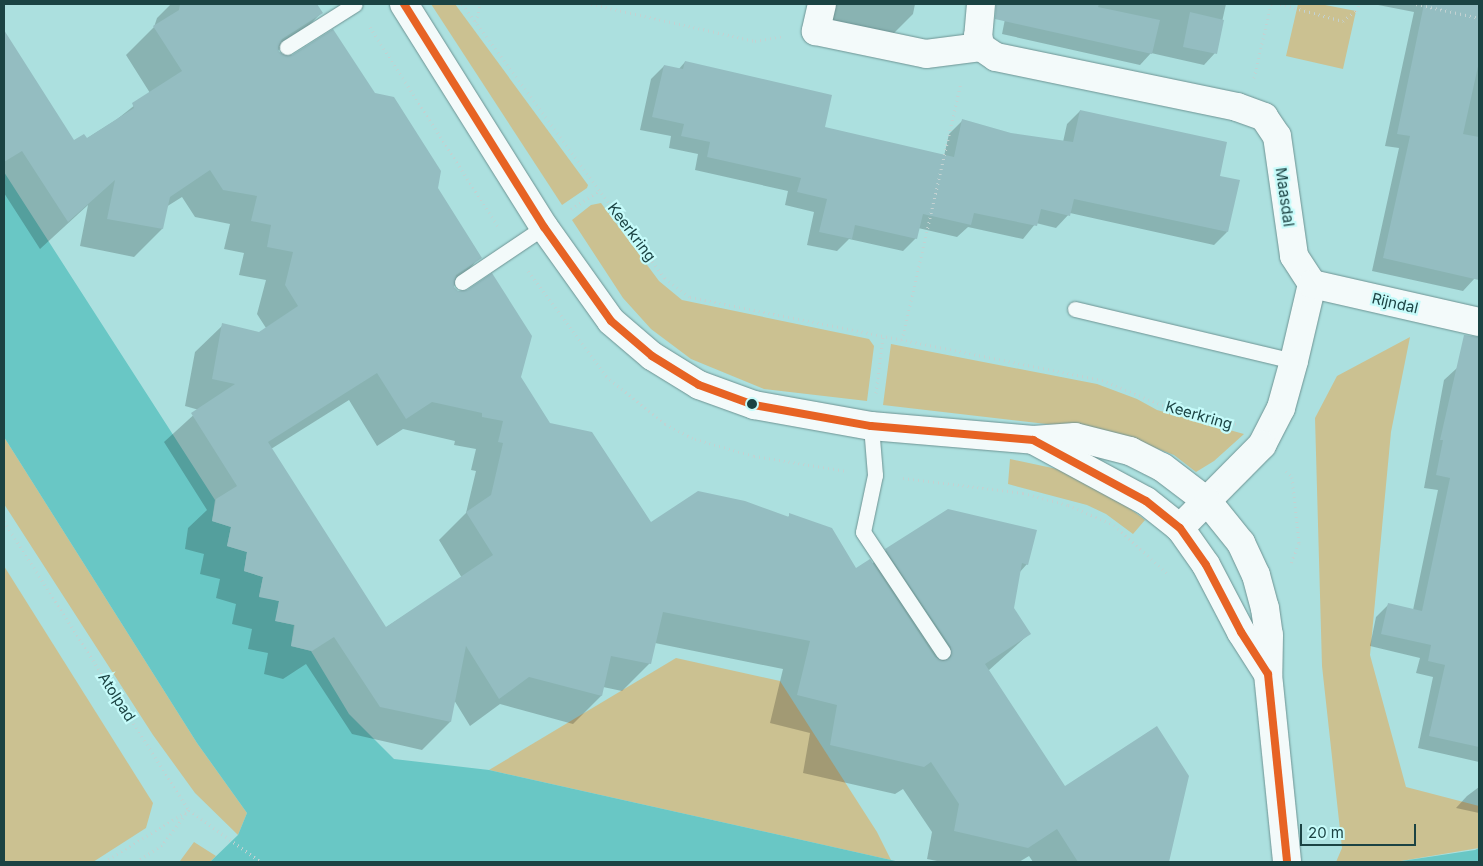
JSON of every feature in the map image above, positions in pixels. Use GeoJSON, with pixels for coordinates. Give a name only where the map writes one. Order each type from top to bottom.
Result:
{"type":"FeatureCollection","features":[{"type":"Feature","properties":{"kind":"street"},"geometry":{"type":"LineString","coordinates":[[404,4],[544,227],[611,321],[652,356],[699,385],[754,405],[871,426],[1032,440],[1076,437],[1130,451],[1162,467],[1208,502],[1241,543],[1256,575],[1269,636],[1268,674],[1287,862]]}},
{"type":"Feature","properties":{"kind":"street"},"geometry":{"type":"LineString","coordinates":[[822,4],[816,30],[926,54],[981,47],[978,36],[981,4]]}},
{"type":"Feature","properties":{"kind":"street","name":"Maasdal"},"geometry":{"type":"LineString","coordinates":[[981,47],[996,57],[1246,110],[1264,117],[1277,136],[1294,256],[1312,284]]}},
{"type":"Feature","properties":{"kind":"street"},"geometry":{"type":"LineString","coordinates":[[1180,528],[1208,502],[1262,445],[1281,408],[1312,284]]}},
{"type":"Feature","properties":{"kind":"street","name":"Rijndal"},"geometry":{"type":"LineString","coordinates":[[1312,284],[1479,322]]}},
{"type":"Feature","properties":{"kind":"street"},"geometry":{"type":"LineString","coordinates":[[1032,440],[1146,501],[1180,528],[1206,565],[1241,632],[1268,674]]}},
{"type":"Feature","properties":{"kind":"lane"},"geometry":{"type":"LineString","coordinates":[[287,47],[355,4]]}},
{"type":"Feature","properties":{"kind":"lane"},"geometry":{"type":"LineString","coordinates":[[462,282],[544,227]]}},
{"type":"Feature","properties":{"kind":"lane"},"geometry":{"type":"LineString","coordinates":[[1075,309],[1294,361]]}},
{"type":"Feature","properties":{"kind":"lane"},"geometry":{"type":"LineString","coordinates":[[871,426],[875,475],[863,532],[942,652]]}},
{"type":"Feature","properties":{"kind":"path","name":"Keerkring"},"geometry":{"type":"LineString","coordinates":[[462,4],[666,278],[678,288],[690,296],[883,337],[1102,380],[1167,407],[1235,424],[1262,445],[1292,477],[1299,543],[1289,568]]}},
{"type":"Feature","properties":{"kind":"path"},"geometry":{"type":"LineString","coordinates":[[476,22],[480,4]]}},
{"type":"Feature","properties":{"kind":"path"},"geometry":{"type":"LineString","coordinates":[[591,4],[755,41],[816,30]]}},
{"type":"Feature","properties":{"kind":"path"},"geometry":{"type":"LineString","coordinates":[[1246,110],[1271,4]]}},
{"type":"Feature","properties":{"kind":"path"},"geometry":{"type":"LineString","coordinates":[[1280,4],[1343,21],[1356,12],[1359,4]]}},
{"type":"Feature","properties":{"kind":"path"},"geometry":{"type":"LineString","coordinates":[[1416,4],[1479,18]]}},
{"type":"Feature","properties":{"kind":"path"},"geometry":{"type":"LineString","coordinates":[[902,340],[944,145],[958,100],[962,73],[981,47]]}},
{"type":"Feature","properties":{"kind":"path"},"geometry":{"type":"LineString","coordinates":[[871,426],[883,337]]}},
{"type":"Feature","properties":{"kind":"path","name":"Atolpad"},"geometry":{"type":"LineString","coordinates":[[4,524],[189,810]]}},
{"type":"Feature","properties":{"kind":"path"},"geometry":{"type":"LineString","coordinates":[[189,810],[262,862]]}},
{"type":"Feature","properties":{"kind":"path"},"geometry":{"type":"LineString","coordinates":[[104,862],[189,810]]}},
{"type":"Feature","properties":{"kind":"path"},"geometry":{"type":"LineString","coordinates":[[136,862],[162,845],[189,810]]}},
{"type":"Feature","properties":{"kind":"shaded area"},"geometry":{"type":"Polygon","coordinates":[[[431,4],[455,4],[588,185],[587,188],[562,205],[431,4]]]}},
{"type":"Feature","properties":{"kind":"shaded area"},"geometry":{"type":"Polygon","coordinates":[[[1298,4],[1320,4],[1356,11],[1343,69],[1286,56],[1298,4]]]}},
{"type":"Feature","properties":{"kind":"shaded area"},"geometry":{"type":"Polygon","coordinates":[[[601,203],[659,281],[682,300],[869,339],[874,346],[867,401],[764,389],[691,359],[651,329],[623,298],[572,220],[591,205],[601,203]]]}},
{"type":"Feature","properties":{"kind":"shaded area"},"geometry":{"type":"Polygon","coordinates":[[[1410,337],[1391,432],[1370,655],[1406,787],[1479,806],[1479,848],[1395,862],[1336,862],[1342,848],[1322,666],[1315,418],[1337,376],[1410,337]]]}},
{"type":"Feature","properties":{"kind":"shaded area"},"geometry":{"type":"Polygon","coordinates":[[[891,344],[1097,384],[1137,399],[1157,410],[1244,434],[1214,461],[1196,472],[1174,455],[1129,438],[1090,429],[883,405],[891,344]]]}},
{"type":"Feature","properties":{"kind":"shaded area"},"geometry":{"type":"Polygon","coordinates":[[[4,437],[197,743],[247,813],[238,835],[195,793],[153,735],[4,504],[4,437]]]}},
{"type":"Feature","properties":{"kind":"shaded area"},"geometry":{"type":"Polygon","coordinates":[[[1010,459],[1057,469],[1076,477],[1115,497],[1145,520],[1133,534],[1106,514],[1087,505],[1008,484],[1010,459]]]}},
{"type":"Feature","properties":{"kind":"shaded area"},"geometry":{"type":"Polygon","coordinates":[[[4,566],[153,803],[146,828],[93,862],[4,862],[4,566]]]}},
{"type":"Feature","properties":{"kind":"shaded area"},"geometry":{"type":"Polygon","coordinates":[[[676,658],[780,681],[877,832],[891,860],[489,770],[676,658]]]}},
{"type":"Feature","properties":{"kind":"shaded area"},"geometry":{"type":"Polygon","coordinates":[[[194,842],[216,856],[210,862],[156,862],[180,861],[194,842]]]}},
{"type":"Feature","properties":{"kind":"water"},"geometry":{"type":"Polygon","coordinates":[[[4,172],[215,500],[212,521],[231,527],[227,546],[247,552],[244,571],[263,577],[259,596],[279,601],[276,621],[294,625],[291,646],[311,651],[349,714],[394,759],[489,770],[900,862],[210,862],[238,835],[247,813],[197,743],[4,437],[4,172]]]}},
{"type":"Feature","properties":{"kind":"water"},"geometry":{"type":"Polygon","coordinates":[[[1479,848],[1479,862],[1395,862],[1475,850],[1479,848]]]}},
{"type":"Feature","properties":{"kind":"building"},"geometry":{"type":"Polygon","coordinates":[[[180,4],[317,4],[323,13],[282,39],[278,47],[279,52],[292,55],[333,29],[375,93],[394,97],[441,171],[438,188],[482,258],[456,275],[454,287],[458,291],[467,290],[492,273],[532,336],[521,377],[550,423],[592,432],[651,522],[698,491],[745,501],[789,517],[789,513],[832,528],[856,568],[870,559],[935,657],[943,661],[951,657],[951,647],[885,549],[948,509],[1037,530],[1028,565],[1022,563],[1014,608],[1031,634],[985,664],[1065,786],[1157,726],[1189,776],[1169,862],[1078,862],[1057,829],[1028,848],[954,831],[959,804],[931,762],[924,767],[830,745],[837,705],[797,695],[810,641],[663,612],[651,664],[611,656],[602,696],[529,677],[499,699],[466,646],[451,722],[380,707],[334,637],[312,651],[291,646],[295,625],[275,621],[279,601],[259,597],[263,577],[244,571],[247,552],[227,546],[231,527],[212,521],[216,499],[237,486],[191,413],[235,384],[212,379],[222,323],[259,332],[298,306],[285,285],[293,252],[267,247],[271,225],[251,221],[257,196],[223,190],[210,170],[170,197],[163,229],[107,219],[115,180],[68,222],[22,151],[4,162],[4,30],[74,140],[84,134],[87,138],[134,108],[132,103],[182,71],[153,26],[179,10],[180,4]],[[377,373],[268,442],[386,627],[493,555],[466,512],[491,495],[503,443],[498,442],[503,421],[482,417],[482,413],[432,402],[406,419],[377,373]]]}},
{"type":"Feature","properties":{"kind":"building"},"geometry":{"type":"Polygon","coordinates":[[[996,4],[1099,4],[1098,7],[1160,20],[1152,54],[995,19],[996,4]]]}},
{"type":"Feature","properties":{"kind":"building"},"geometry":{"type":"Polygon","coordinates":[[[1424,4],[1479,4],[1479,62],[1463,134],[1479,137],[1479,280],[1383,258],[1410,136],[1397,134],[1424,4]]]}},
{"type":"Feature","properties":{"kind":"building"},"geometry":{"type":"Polygon","coordinates":[[[1190,12],[1224,20],[1217,54],[1183,47],[1190,12]]]}},
{"type":"Feature","properties":{"kind":"building"},"geometry":{"type":"Polygon","coordinates":[[[685,61],[832,95],[825,127],[954,157],[962,119],[1011,133],[1073,142],[1080,110],[1227,142],[1220,176],[1240,180],[1228,232],[1074,199],[1070,216],[1041,209],[1037,226],[974,213],[971,225],[923,214],[917,239],[855,225],[852,239],[819,232],[827,199],[797,192],[801,178],[707,157],[710,142],[681,136],[684,124],[652,117],[664,65],[683,69],[685,61]]]}},
{"type":"Feature","properties":{"kind":"building"},"geometry":{"type":"Polygon","coordinates":[[[1464,335],[1479,337],[1479,747],[1429,736],[1445,665],[1428,661],[1431,645],[1381,634],[1388,603],[1422,611],[1450,478],[1436,475],[1443,440],[1440,440],[1464,335]]]}},
{"type":"Feature","properties":{"kind":"transit line"},"geometry":{"type":"LineString","coordinates":[[404,4],[544,227],[611,321],[652,356],[699,385],[754,405],[871,426],[1033,440],[1146,501],[1180,528],[1206,565],[1241,632],[1268,674],[1287,862]]}}]}
